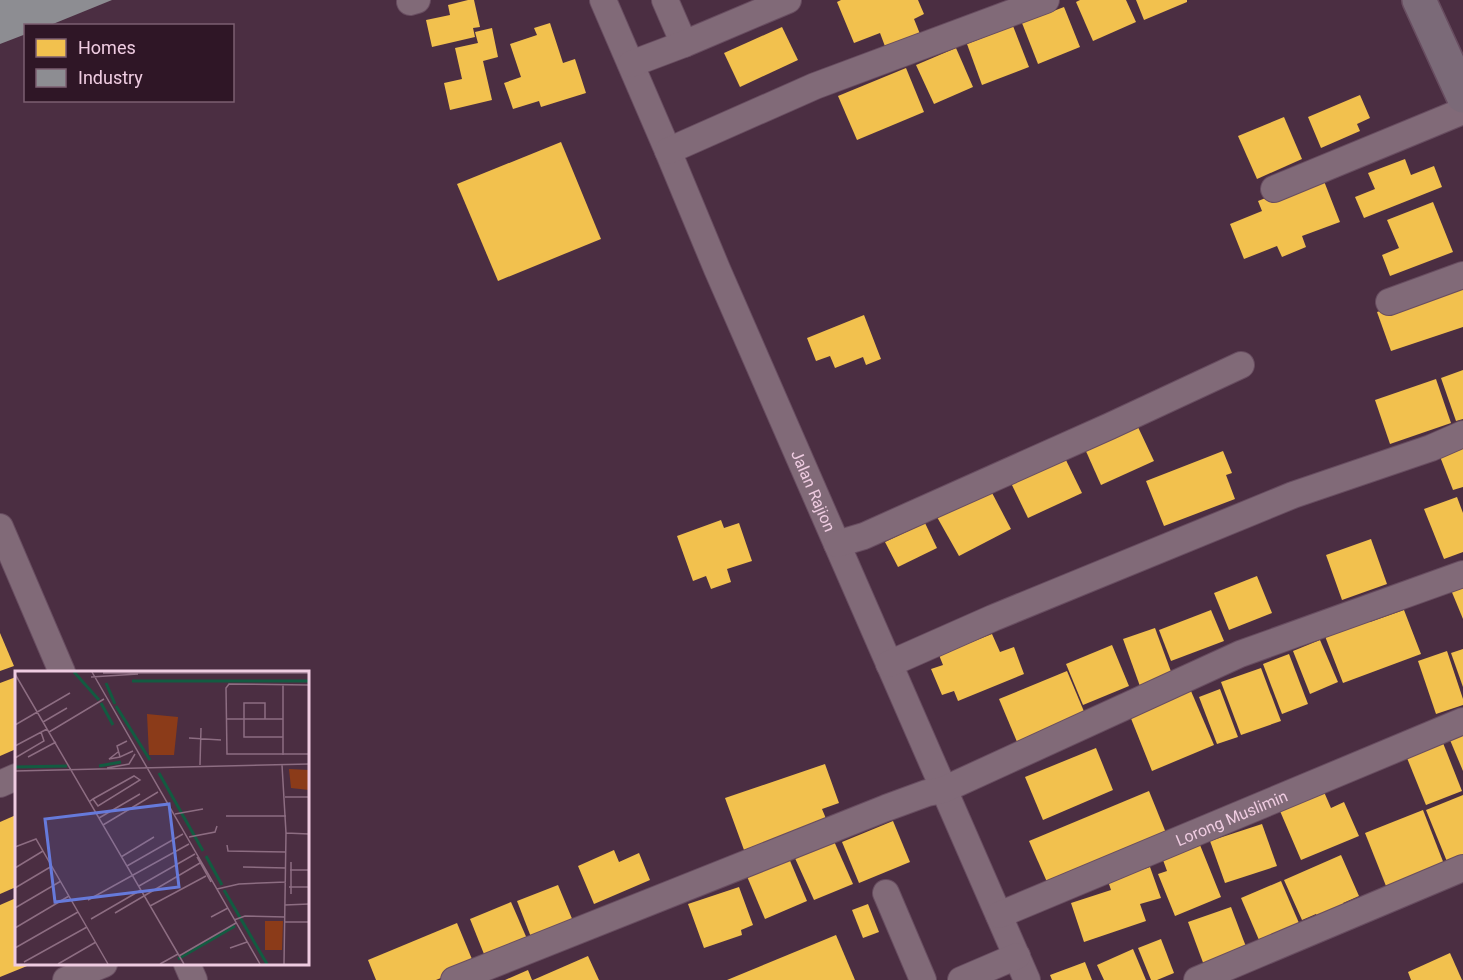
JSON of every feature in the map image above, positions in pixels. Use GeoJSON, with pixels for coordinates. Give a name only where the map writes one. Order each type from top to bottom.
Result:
{"type":"FeatureCollection","features":[{"type":"Feature","properties":{"kind":"main road"},"geometry":{"type":"LineString","coordinates":[[1419,0],[1463,96]]}},
{"type":"Feature","properties":{"kind":"street","name":"Jalan Rajion"},"geometry":{"type":"LineString","coordinates":[[603,0],[889,664],[935,791],[999,915],[1027,980]]}},
{"type":"Feature","properties":{"kind":"street"},"geometry":{"type":"LineString","coordinates":[[665,0],[684,44]]}},
{"type":"Feature","properties":{"kind":"street"},"geometry":{"type":"LineString","coordinates":[[631,64],[788,0]]}},
{"type":"Feature","properties":{"kind":"street"},"geometry":{"type":"LineString","coordinates":[[668,151],[815,86],[1046,0]]}},
{"type":"Feature","properties":{"kind":"street"},"geometry":{"type":"LineString","coordinates":[[1274,189],[1463,111]]}},
{"type":"Feature","properties":{"kind":"street"},"geometry":{"type":"LineString","coordinates":[[1389,302],[1463,275]]}},
{"type":"Feature","properties":{"kind":"street"},"geometry":{"type":"LineString","coordinates":[[837,544],[864,536],[1241,365]]}},
{"type":"Feature","properties":{"kind":"street"},"geometry":{"type":"LineString","coordinates":[[889,664],[993,618],[1293,495],[1431,448],[1463,434]]}},
{"type":"Feature","properties":{"kind":"street"},"geometry":{"type":"LineString","coordinates":[[0,528],[6,560],[62,671]]}},
{"type":"Feature","properties":{"kind":"street"},"geometry":{"type":"LineString","coordinates":[[454,980],[886,808],[935,791],[1240,654],[1463,574]]}},
{"type":"Feature","properties":{"kind":"street","name":"Lorong Muslimin"},"geometry":{"type":"LineString","coordinates":[[999,915],[1463,721]]}},
{"type":"Feature","properties":{"kind":"street"},"geometry":{"type":"LineString","coordinates":[[0,784],[15,777]]}},
{"type":"Feature","properties":{"kind":"street"},"geometry":{"type":"LineString","coordinates":[[1197,980],[1463,867]]}},
{"type":"Feature","properties":{"kind":"street"},"geometry":{"type":"LineString","coordinates":[[886,893],[923,980]]}},
{"type":"Feature","properties":{"kind":"street"},"geometry":{"type":"LineString","coordinates":[[962,980],[1017,956]]}},
{"type":"Feature","properties":{"kind":"street"},"geometry":{"type":"LineString","coordinates":[[66,980],[100,965]]}},
{"type":"Feature","properties":{"kind":"street"},"geometry":{"type":"LineString","coordinates":[[188,965],[194,980]]}},
{"type":"Feature","properties":{"kind":"building: Homes"},"geometry":{"type":"Polygon","coordinates":[[[474,0],[480,27],[473,28],[475,37],[432,47],[426,20],[450,15],[448,5],[474,0]]]}},
{"type":"Feature","properties":{"kind":"building: Homes"},"geometry":{"type":"Polygon","coordinates":[[[841,0],[918,0],[924,14],[914,19],[920,34],[886,49],[880,33],[854,43],[837,2],[841,0]]]}},
{"type":"Feature","properties":{"kind":"building: Homes"},"geometry":{"type":"Polygon","coordinates":[[[1080,0],[1126,0],[1136,22],[1093,41],[1076,2],[1080,0]]]}},
{"type":"Feature","properties":{"kind":"building: Homes"},"geometry":{"type":"Polygon","coordinates":[[[1136,0],[1187,0],[1187,2],[1144,20],[1136,0]]]}},
{"type":"Feature","properties":{"kind":"building: Homes"},"geometry":{"type":"Polygon","coordinates":[[[1064,7],[1080,47],[1038,64],[1022,23],[1064,7]]]}},
{"type":"Feature","properties":{"kind":"building: Homes"},"geometry":{"type":"Polygon","coordinates":[[[550,23],[563,63],[575,59],[586,93],[541,107],[539,101],[513,109],[504,83],[521,77],[510,44],[537,35],[534,28],[550,23]]]}},
{"type":"Feature","properties":{"kind":"building: Homes"},"geometry":{"type":"Polygon","coordinates":[[[1013,26],[1029,67],[982,85],[967,44],[1013,26]]]}},
{"type":"Feature","properties":{"kind":"building: Homes"},"geometry":{"type":"Polygon","coordinates":[[[782,27],[798,60],[740,87],[724,53],[782,27]]]}},
{"type":"Feature","properties":{"kind":"building: Homes"},"geometry":{"type":"Polygon","coordinates":[[[492,28],[498,57],[483,61],[492,100],[450,110],[444,83],[462,79],[455,48],[478,43],[475,32],[492,28]]]}},
{"type":"Feature","properties":{"kind":"building: Homes"},"geometry":{"type":"Polygon","coordinates":[[[956,48],[973,87],[934,104],[916,65],[956,48]]]}},
{"type":"Feature","properties":{"kind":"building: Homes"},"geometry":{"type":"Polygon","coordinates":[[[906,68],[924,112],[857,140],[838,96],[906,68]]]}},
{"type":"Feature","properties":{"kind":"building: Homes"},"geometry":{"type":"Polygon","coordinates":[[[1360,95],[1370,118],[1357,124],[1360,131],[1321,148],[1308,117],[1360,95]]]}},
{"type":"Feature","properties":{"kind":"building: Homes"},"geometry":{"type":"Polygon","coordinates":[[[1284,117],[1302,159],[1257,179],[1238,136],[1284,117]]]}},
{"type":"Feature","properties":{"kind":"building: Homes"},"geometry":{"type":"Polygon","coordinates":[[[561,142],[601,239],[498,281],[457,184],[561,142]]]}},
{"type":"Feature","properties":{"kind":"building: Homes"},"geometry":{"type":"Polygon","coordinates":[[[1405,159],[1411,175],[1434,166],[1442,187],[1364,218],[1355,197],[1375,189],[1368,173],[1405,159]]]}},
{"type":"Feature","properties":{"kind":"building: Homes"},"geometry":{"type":"Polygon","coordinates":[[[1322,176],[1340,222],[1302,236],[1306,247],[1282,257],[1277,246],[1244,259],[1230,224],[1262,211],[1258,201],[1322,176]]]}},
{"type":"Feature","properties":{"kind":"building: Homes"},"geometry":{"type":"Polygon","coordinates":[[[1433,202],[1453,252],[1390,276],[1382,255],[1399,248],[1387,220],[1433,202]]]}},
{"type":"Feature","properties":{"kind":"building: Homes"},"geometry":{"type":"Polygon","coordinates":[[[1463,284],[1463,327],[1391,351],[1377,312],[1463,284]]]}},
{"type":"Feature","properties":{"kind":"building: Homes"},"geometry":{"type":"Polygon","coordinates":[[[864,315],[881,359],[866,365],[863,357],[835,368],[830,356],[816,361],[807,338],[864,315]]]}},
{"type":"Feature","properties":{"kind":"building: Homes"},"geometry":{"type":"Polygon","coordinates":[[[1463,370],[1463,419],[1456,421],[1441,378],[1463,370]]]}},
{"type":"Feature","properties":{"kind":"building: Homes"},"geometry":{"type":"Polygon","coordinates":[[[1436,379],[1451,423],[1390,444],[1375,400],[1436,379]]]}},
{"type":"Feature","properties":{"kind":"building: Homes"},"geometry":{"type":"Polygon","coordinates":[[[1137,425],[1154,461],[1101,485],[1085,449],[1137,425]]]}},
{"type":"Feature","properties":{"kind":"building: Homes"},"geometry":{"type":"Polygon","coordinates":[[[1463,445],[1463,487],[1453,490],[1439,454],[1463,445]]]}},
{"type":"Feature","properties":{"kind":"building: Homes"},"geometry":{"type":"Polygon","coordinates":[[[1223,451],[1232,473],[1226,475],[1235,499],[1164,526],[1146,481],[1223,451]]]}},
{"type":"Feature","properties":{"kind":"building: Homes"},"geometry":{"type":"Polygon","coordinates":[[[1064,456],[1082,493],[1028,518],[1010,481],[1064,456]]]}},
{"type":"Feature","properties":{"kind":"building: Homes"},"geometry":{"type":"Polygon","coordinates":[[[990,489],[1011,529],[959,556],[937,517],[990,489]]]}},
{"type":"Feature","properties":{"kind":"building: Homes"},"geometry":{"type":"Polygon","coordinates":[[[1457,497],[1463,513],[1463,552],[1444,559],[1424,509],[1457,497]]]}},
{"type":"Feature","properties":{"kind":"building: Homes"},"geometry":{"type":"Polygon","coordinates":[[[721,520],[724,528],[739,523],[752,561],[727,569],[731,582],[711,589],[706,576],[693,581],[677,536],[721,520]]]}},
{"type":"Feature","properties":{"kind":"building: Homes"},"geometry":{"type":"Polygon","coordinates":[[[925,523],[937,548],[898,567],[885,542],[925,523]]]}},
{"type":"Feature","properties":{"kind":"building: Homes"},"geometry":{"type":"Polygon","coordinates":[[[1371,539],[1387,584],[1342,600],[1326,555],[1371,539]]]}},
{"type":"Feature","properties":{"kind":"building: Homes"},"geometry":{"type":"Polygon","coordinates":[[[1257,576],[1272,613],[1229,630],[1214,593],[1257,576]]]}},
{"type":"Feature","properties":{"kind":"building: Homes"},"geometry":{"type":"Polygon","coordinates":[[[1463,585],[1463,619],[1451,590],[1463,585]]]}},
{"type":"Feature","properties":{"kind":"building: Homes"},"geometry":{"type":"Polygon","coordinates":[[[1211,610],[1224,641],[1171,661],[1159,630],[1211,610]]]}},
{"type":"Feature","properties":{"kind":"building: Homes"},"geometry":{"type":"Polygon","coordinates":[[[1404,610],[1421,654],[1343,683],[1323,631],[1368,614],[1370,622],[1404,610]]]}},
{"type":"Feature","properties":{"kind":"building: Homes"},"geometry":{"type":"Polygon","coordinates":[[[1155,628],[1173,677],[1141,689],[1123,639],[1155,628]]]}},
{"type":"Feature","properties":{"kind":"building: Homes"},"geometry":{"type":"Polygon","coordinates":[[[0,633],[14,666],[0,671],[0,633]]]}},
{"type":"Feature","properties":{"kind":"building: Homes"},"geometry":{"type":"Polygon","coordinates":[[[992,634],[1000,652],[1014,647],[1024,674],[958,701],[954,691],[942,695],[931,669],[943,665],[939,655],[992,634]]]}},
{"type":"Feature","properties":{"kind":"building: Homes"},"geometry":{"type":"Polygon","coordinates":[[[1320,640],[1338,682],[1310,694],[1293,651],[1320,640]]]}},
{"type":"Feature","properties":{"kind":"building: Homes"},"geometry":{"type":"Polygon","coordinates":[[[1112,645],[1129,686],[1083,705],[1066,664],[1112,645]]]}},
{"type":"Feature","properties":{"kind":"building: Homes"},"geometry":{"type":"Polygon","coordinates":[[[1463,649],[1463,687],[1451,653],[1463,649]]]}},
{"type":"Feature","properties":{"kind":"building: Homes"},"geometry":{"type":"Polygon","coordinates":[[[1447,651],[1463,705],[1436,714],[1418,661],[1447,651]]]}},
{"type":"Feature","properties":{"kind":"building: Homes"},"geometry":{"type":"Polygon","coordinates":[[[1289,654],[1308,704],[1282,714],[1263,664],[1289,654]]]}},
{"type":"Feature","properties":{"kind":"building: Homes"},"geometry":{"type":"Polygon","coordinates":[[[1261,668],[1281,721],[1241,735],[1221,682],[1261,668]]]}},
{"type":"Feature","properties":{"kind":"building: Homes"},"geometry":{"type":"Polygon","coordinates":[[[1067,671],[1088,721],[1020,749],[999,699],[1067,671]]]}},
{"type":"Feature","properties":{"kind":"building: Homes"},"geometry":{"type":"Polygon","coordinates":[[[15,677],[15,749],[0,756],[0,683],[15,677]]]}},
{"type":"Feature","properties":{"kind":"building: Homes"},"geometry":{"type":"Polygon","coordinates":[[[1220,689],[1238,737],[1217,744],[1199,697],[1220,689]]]}},
{"type":"Feature","properties":{"kind":"building: Homes"},"geometry":{"type":"Polygon","coordinates":[[[1191,691],[1214,745],[1152,771],[1130,716],[1191,691]]]}},
{"type":"Feature","properties":{"kind":"building: Homes"},"geometry":{"type":"Polygon","coordinates":[[[1463,735],[1463,771],[1450,740],[1463,735]]]}},
{"type":"Feature","properties":{"kind":"building: Homes"},"geometry":{"type":"Polygon","coordinates":[[[1443,743],[1462,791],[1426,805],[1407,758],[1443,743]]]}},
{"type":"Feature","properties":{"kind":"building: Homes"},"geometry":{"type":"Polygon","coordinates":[[[1096,748],[1113,790],[1043,820],[1025,777],[1096,748]]]}},
{"type":"Feature","properties":{"kind":"building: Homes"},"geometry":{"type":"Polygon","coordinates":[[[825,764],[839,803],[822,809],[827,821],[744,850],[725,798],[825,764]]]}},
{"type":"Feature","properties":{"kind":"building: Homes"},"geometry":{"type":"Polygon","coordinates":[[[1321,785],[1331,808],[1344,802],[1359,836],[1301,860],[1277,804],[1321,785]]]}},
{"type":"Feature","properties":{"kind":"building: Homes"},"geometry":{"type":"Polygon","coordinates":[[[1149,791],[1166,833],[1047,882],[1029,841],[1149,791]]]}},
{"type":"Feature","properties":{"kind":"building: Homes"},"geometry":{"type":"Polygon","coordinates":[[[1463,795],[1463,858],[1448,864],[1426,810],[1463,795]]]}},
{"type":"Feature","properties":{"kind":"building: Homes"},"geometry":{"type":"Polygon","coordinates":[[[1423,810],[1444,864],[1386,886],[1365,833],[1423,810]]]}},
{"type":"Feature","properties":{"kind":"building: Homes"},"geometry":{"type":"Polygon","coordinates":[[[15,815],[15,887],[0,894],[0,822],[15,815]]]}},
{"type":"Feature","properties":{"kind":"building: Homes"},"geometry":{"type":"Polygon","coordinates":[[[893,821],[910,862],[859,883],[842,842],[893,821]]]}},
{"type":"Feature","properties":{"kind":"building: Homes"},"geometry":{"type":"Polygon","coordinates":[[[1262,824],[1277,866],[1225,883],[1210,841],[1262,824]]]}},
{"type":"Feature","properties":{"kind":"building: Homes"},"geometry":{"type":"Polygon","coordinates":[[[833,839],[853,884],[814,900],[794,856],[833,839]]]}},
{"type":"Feature","properties":{"kind":"building: Homes"},"geometry":{"type":"Polygon","coordinates":[[[1200,845],[1221,897],[1175,916],[1158,874],[1167,871],[1163,860],[1200,845]]]}},
{"type":"Feature","properties":{"kind":"building: Homes"},"geometry":{"type":"Polygon","coordinates":[[[614,850],[619,862],[639,853],[650,880],[594,904],[578,866],[614,850]]]}},
{"type":"Feature","properties":{"kind":"building: Homes"},"geometry":{"type":"Polygon","coordinates":[[[1341,855],[1359,896],[1343,903],[1347,910],[1320,922],[1316,914],[1302,920],[1284,880],[1341,855]]]}},
{"type":"Feature","properties":{"kind":"building: Homes"},"geometry":{"type":"Polygon","coordinates":[[[788,856],[807,901],[765,919],[746,874],[788,856]]]}},
{"type":"Feature","properties":{"kind":"building: Homes"},"geometry":{"type":"Polygon","coordinates":[[[1150,867],[1161,898],[1140,904],[1146,921],[1084,942],[1071,903],[1111,890],[1108,881],[1150,867]]]}},
{"type":"Feature","properties":{"kind":"building: Homes"},"geometry":{"type":"Polygon","coordinates":[[[1281,881],[1299,923],[1259,940],[1241,898],[1281,881]]]}},
{"type":"Feature","properties":{"kind":"building: Homes"},"geometry":{"type":"Polygon","coordinates":[[[558,885],[573,921],[531,937],[517,901],[558,885]]]}},
{"type":"Feature","properties":{"kind":"building: Homes"},"geometry":{"type":"Polygon","coordinates":[[[739,887],[753,925],[741,930],[742,935],[704,948],[688,904],[739,887]]]}},
{"type":"Feature","properties":{"kind":"building: Homes"},"geometry":{"type":"Polygon","coordinates":[[[15,898],[15,965],[30,965],[0,977],[0,905],[15,898]]]}},
{"type":"Feature","properties":{"kind":"building: Homes"},"geometry":{"type":"Polygon","coordinates":[[[511,902],[528,941],[486,959],[470,919],[511,902]]]}},
{"type":"Feature","properties":{"kind":"building: Homes"},"geometry":{"type":"Polygon","coordinates":[[[868,904],[879,932],[863,938],[852,910],[868,904]]]}},
{"type":"Feature","properties":{"kind":"building: Homes"},"geometry":{"type":"Polygon","coordinates":[[[1231,907],[1248,952],[1205,968],[1188,922],[1231,907]]]}},
{"type":"Feature","properties":{"kind":"building: Homes"},"geometry":{"type":"Polygon","coordinates":[[[457,923],[474,964],[436,980],[376,980],[368,960],[457,923]]]}},
{"type":"Feature","properties":{"kind":"building: Homes"},"geometry":{"type":"Polygon","coordinates":[[[836,935],[855,980],[727,980],[836,935]]]}},
{"type":"Feature","properties":{"kind":"building: Homes"},"geometry":{"type":"Polygon","coordinates":[[[1161,939],[1174,973],[1151,980],[1138,948],[1161,939]]]}},
{"type":"Feature","properties":{"kind":"building: Homes"},"geometry":{"type":"Polygon","coordinates":[[[1133,949],[1146,980],[1104,980],[1097,965],[1133,949]]]}},
{"type":"Feature","properties":{"kind":"building: Homes"},"geometry":{"type":"Polygon","coordinates":[[[1450,953],[1462,980],[1411,980],[1408,972],[1450,953]]]}},
{"type":"Feature","properties":{"kind":"building: Homes"},"geometry":{"type":"Polygon","coordinates":[[[588,956],[599,980],[533,980],[588,956]]]}},
{"type":"Feature","properties":{"kind":"building: Homes"},"geometry":{"type":"Polygon","coordinates":[[[1085,962],[1092,980],[1052,980],[1050,975],[1085,962]]]}},
{"type":"Feature","properties":{"kind":"building: Homes"},"geometry":{"type":"Polygon","coordinates":[[[528,970],[532,980],[505,980],[528,970]]]}},
{"type":"Feature","properties":{"kind":"building: Industry"},"geometry":{"type":"Polygon","coordinates":[[[0,0],[112,0],[53,24],[24,24],[24,35],[0,44],[0,0]]]}}]}
